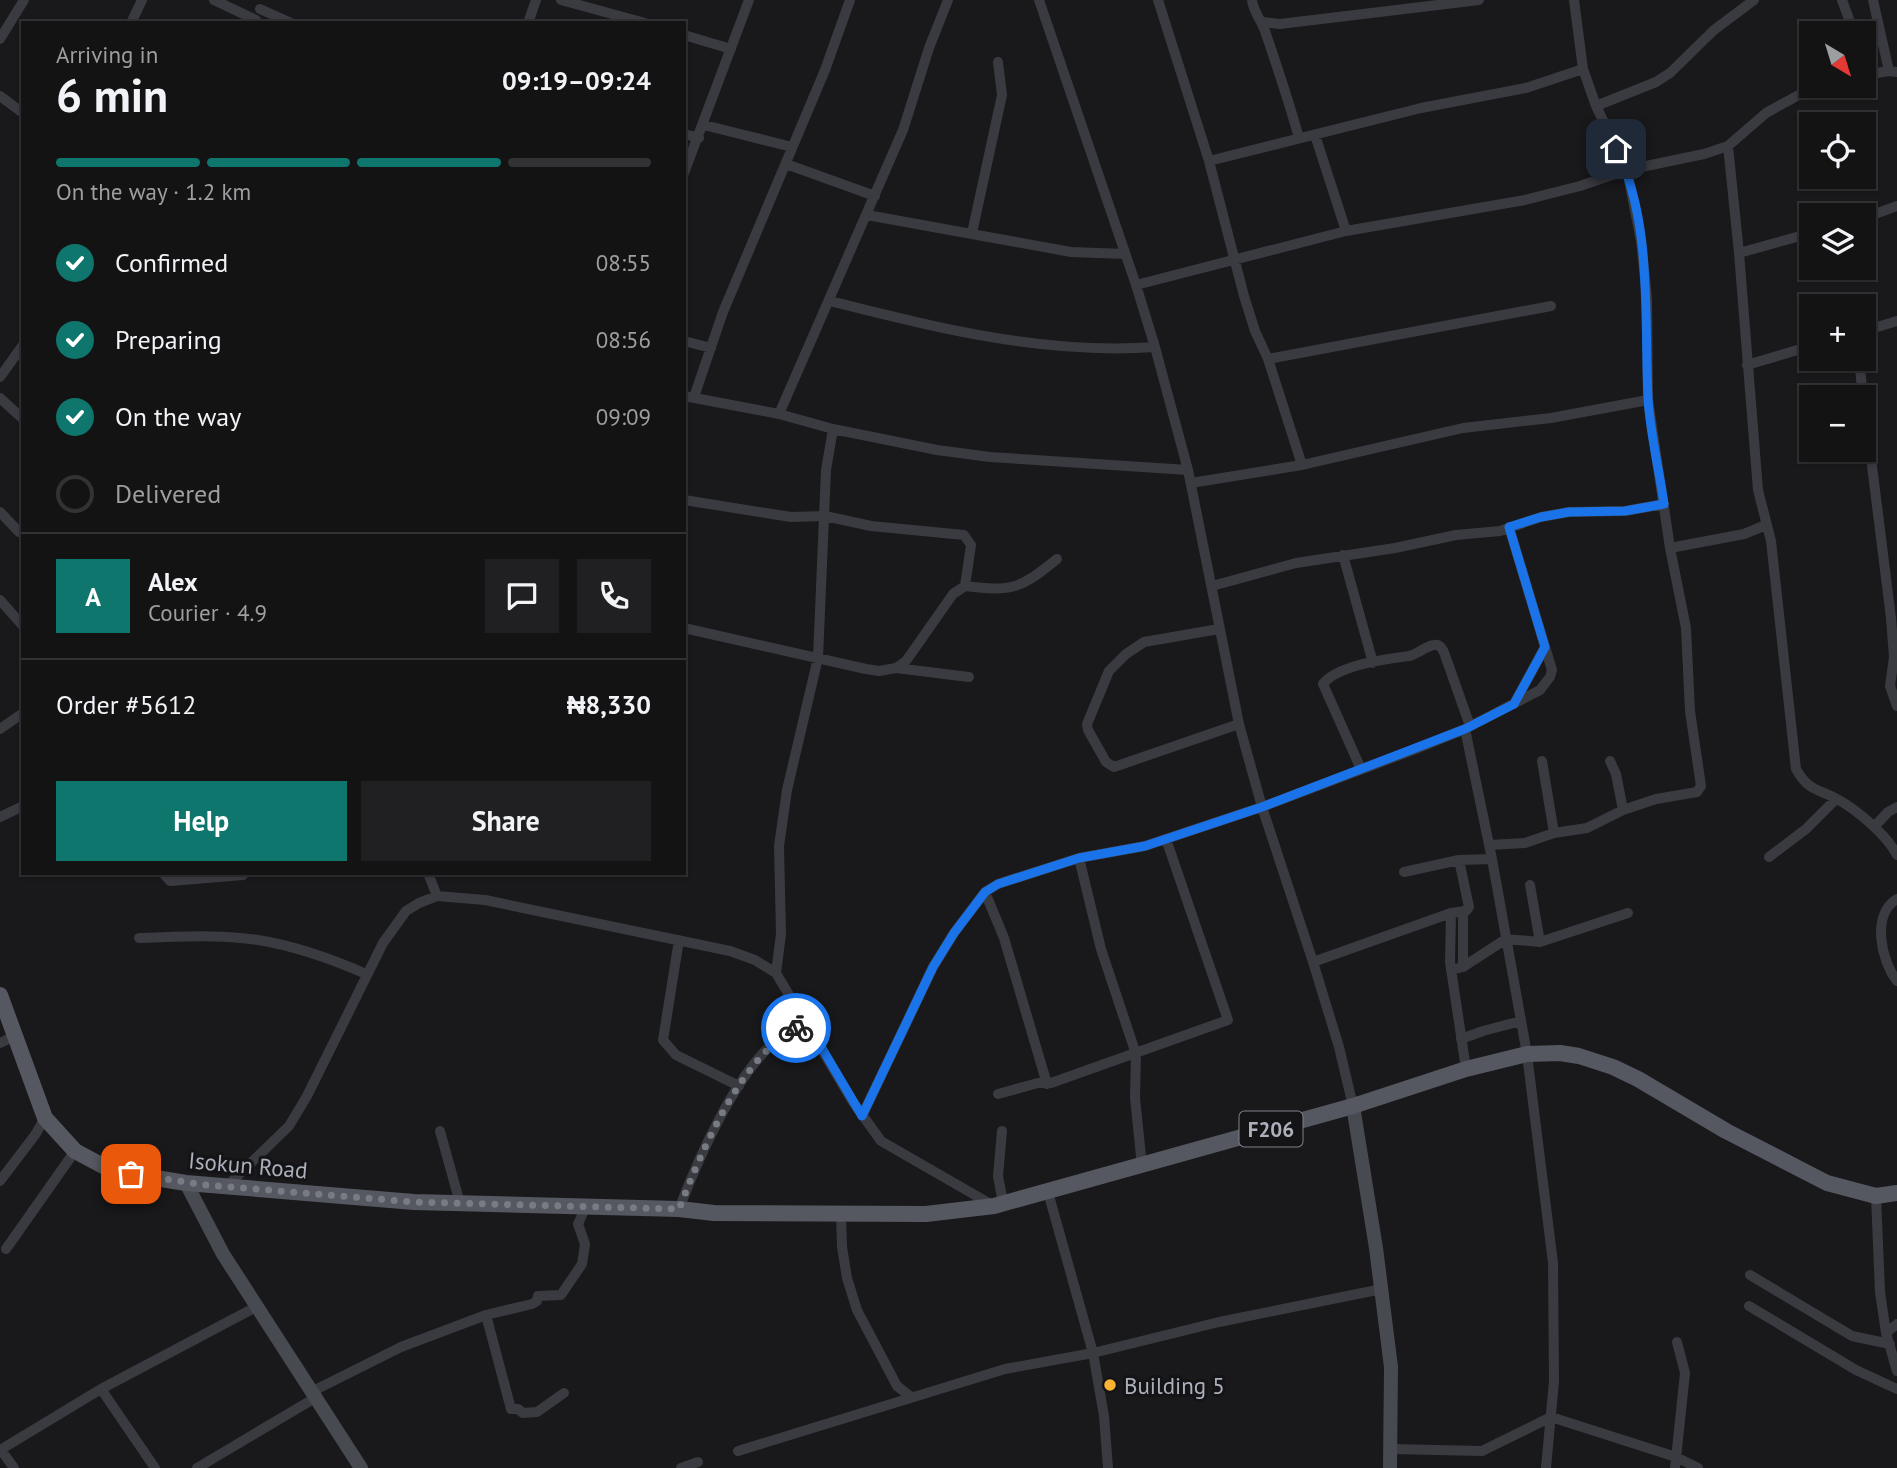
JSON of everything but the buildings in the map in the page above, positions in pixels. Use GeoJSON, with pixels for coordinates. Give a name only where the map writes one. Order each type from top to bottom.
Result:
{"type":"FeatureCollection","features":[{"type":"Feature","properties":{"kind":"main road","name":"Isokun Road"},"geometry":{"type":"LineString","coordinates":[[0,995],[8,1040],[45,1118],[75,1151],[105,1167],[131,1174],[226,1187],[414,1202],[597,1208]]}},
{"type":"Feature","properties":{"kind":"main road","name":"F206"},"geometry":{"type":"LineString","coordinates":[[597,1208],[679,1209],[713,1213],[926,1214],[999,1204],[1353,1106],[1466,1069],[1527,1054],[1560,1053],[1580,1056],[1613,1067],[1638,1079],[1726,1131],[1827,1183],[1876,1196],[1897,1193]]}},
{"type":"Feature","properties":{"kind":"street"},"geometry":{"type":"LineString","coordinates":[[0,38],[24,0]]}},
{"type":"Feature","properties":{"kind":"street"},"geometry":{"type":"LineString","coordinates":[[132,21],[142,0]]}},
{"type":"Feature","properties":{"kind":"street"},"geometry":{"type":"LineString","coordinates":[[214,0],[284,21]]}},
{"type":"Feature","properties":{"kind":"street"},"geometry":{"type":"LineString","coordinates":[[529,21],[536,0]]}},
{"type":"Feature","properties":{"kind":"street"},"geometry":{"type":"LineString","coordinates":[[561,0],[638,21]]}},
{"type":"Feature","properties":{"kind":"street"},"geometry":{"type":"LineString","coordinates":[[686,168],[749,0]]}},
{"type":"Feature","properties":{"kind":"street"},"geometry":{"type":"LineString","coordinates":[[850,0],[825,70],[689,396],[937,450],[990,457],[1188,470]]}},
{"type":"Feature","properties":{"kind":"street"},"geometry":{"type":"LineString","coordinates":[[779,414],[903,130],[929,48],[948,0]]}},
{"type":"Feature","properties":{"kind":"street"},"geometry":{"type":"LineString","coordinates":[[1040,0],[1155,347],[1191,483],[1239,724],[1262,807],[1339,1047],[1353,1106],[1382,1289],[1391,1367],[1390,1468]]}},
{"type":"Feature","properties":{"kind":"street"},"geometry":{"type":"LineString","coordinates":[[1158,0],[1209,162],[1255,331],[1268,359],[1302,465]]}},
{"type":"Feature","properties":{"kind":"street"},"geometry":{"type":"LineString","coordinates":[[1252,0],[1270,45],[1299,138]]}},
{"type":"Feature","properties":{"kind":"street"},"geometry":{"type":"LineString","coordinates":[[1262,22],[1280,24],[1479,0]]}},
{"type":"Feature","properties":{"kind":"street"},"geometry":{"type":"LineString","coordinates":[[1489,845],[1525,843],[1554,833],[1587,828],[1623,810],[1656,799],[1696,792],[1701,786],[1690,711],[1686,628],[1670,548],[1648,400],[1646,287],[1641,242],[1627,170],[1596,106],[1583,69],[1574,2],[1587,0]]}},
{"type":"Feature","properties":{"kind":"street"},"geometry":{"type":"LineString","coordinates":[[1596,106],[1656,82],[1670,73],[1714,30],[1754,0]]}},
{"type":"Feature","properties":{"kind":"street"},"geometry":{"type":"LineString","coordinates":[[1842,0],[1850,21]]}},
{"type":"Feature","properties":{"kind":"street"},"geometry":{"type":"LineString","coordinates":[[1873,0],[1893,71]]}},
{"type":"Feature","properties":{"kind":"street"},"geometry":{"type":"LineString","coordinates":[[1270,45],[1280,24]]}},
{"type":"Feature","properties":{"kind":"street"},"geometry":{"type":"LineString","coordinates":[[686,36],[731,49]]}},
{"type":"Feature","properties":{"kind":"street"},"geometry":{"type":"LineString","coordinates":[[972,233],[1002,95],[998,62]]}},
{"type":"Feature","properties":{"kind":"street"},"geometry":{"type":"LineString","coordinates":[[1209,162],[1421,108],[1526,88],[1583,69]]}},
{"type":"Feature","properties":{"kind":"street"},"geometry":{"type":"LineString","coordinates":[[1136,285],[1346,231],[1525,200],[1627,170],[1704,154],[1728,146],[1766,113],[1799,95]]}},
{"type":"Feature","properties":{"kind":"street"},"geometry":{"type":"LineString","coordinates":[[0,96],[21,112]]}},
{"type":"Feature","properties":{"kind":"street"},"geometry":{"type":"LineString","coordinates":[[704,125],[792,147]]}},
{"type":"Feature","properties":{"kind":"street"},"geometry":{"type":"LineString","coordinates":[[686,135],[699,138]]}},
{"type":"Feature","properties":{"kind":"street"},"geometry":{"type":"LineString","coordinates":[[1315,135],[1346,231]]}},
{"type":"Feature","properties":{"kind":"street"},"geometry":{"type":"LineString","coordinates":[[1728,146],[1740,253],[1758,490],[1770,541],[1796,769],[1810,787],[1836,799],[1874,828],[1897,855]]}},
{"type":"Feature","properties":{"kind":"street"},"geometry":{"type":"LineString","coordinates":[[786,164],[875,196]]}},
{"type":"Feature","properties":{"kind":"street"},"geometry":{"type":"LineString","coordinates":[[1876,214],[1897,206]]}},
{"type":"Feature","properties":{"kind":"street"},"geometry":{"type":"LineString","coordinates":[[867,215],[1071,252],[1125,254]]}},
{"type":"Feature","properties":{"kind":"street"},"geometry":{"type":"LineString","coordinates":[[1740,253],[1799,236]]}},
{"type":"Feature","properties":{"kind":"street"},"geometry":{"type":"LineString","coordinates":[[830,301],[949,331],[1008,341],[1113,350],[1155,347]]}},
{"type":"Feature","properties":{"kind":"street"},"geometry":{"type":"LineString","coordinates":[[1268,359],[1551,306]]}},
{"type":"Feature","properties":{"kind":"street"},"geometry":{"type":"LineString","coordinates":[[1876,327],[1897,321]]}},
{"type":"Feature","properties":{"kind":"street"},"geometry":{"type":"LineString","coordinates":[[686,342],[711,348]]}},
{"type":"Feature","properties":{"kind":"street"},"geometry":{"type":"LineString","coordinates":[[0,377],[21,348]]}},
{"type":"Feature","properties":{"kind":"street"},"geometry":{"type":"LineString","coordinates":[[1747,365],[1799,350]]}},
{"type":"Feature","properties":{"kind":"street"},"geometry":{"type":"LineString","coordinates":[[0,398],[21,417]]}},
{"type":"Feature","properties":{"kind":"street"},"geometry":{"type":"LineString","coordinates":[[1191,483],[1302,465],[1463,428],[1551,418],[1648,400]]}},
{"type":"Feature","properties":{"kind":"street"},"geometry":{"type":"LineString","coordinates":[[776,973],[781,934],[779,846],[788,790],[818,658],[826,470],[833,429]]}},
{"type":"Feature","properties":{"kind":"street"},"geometry":{"type":"LineString","coordinates":[[1872,462],[1891,618],[1894,657],[1890,686],[1897,706]]}},
{"type":"Feature","properties":{"kind":"street"},"geometry":{"type":"LineString","coordinates":[[686,500],[791,517],[825,516],[872,526],[964,535],[971,545],[965,586]]}},
{"type":"Feature","properties":{"kind":"street"},"geometry":{"type":"LineString","coordinates":[[1212,586],[1296,563],[1395,548],[1456,535],[1480,534],[1541,517],[1569,512],[1625,511],[1664,504]]}},
{"type":"Feature","properties":{"kind":"street"},"geometry":{"type":"LineString","coordinates":[[0,512],[19,532]]}},
{"type":"Feature","properties":{"kind":"street"},"geometry":{"type":"LineString","coordinates":[[1670,548],[1744,534],[1766,525]]}},
{"type":"Feature","properties":{"kind":"street"},"geometry":{"type":"LineString","coordinates":[[862,1116],[933,967],[954,933],[985,892],[998,884],[1079,858],[1145,846],[1262,807],[1467,727],[1540,690],[1552,670],[1509,527]]}},
{"type":"Feature","properties":{"kind":"street"},"geometry":{"type":"LineString","coordinates":[[1744,534],[1770,541]]}},
{"type":"Feature","properties":{"kind":"street"},"geometry":{"type":"LineString","coordinates":[[1343,555],[1373,663]]}},
{"type":"Feature","properties":{"kind":"street"},"geometry":{"type":"LineString","coordinates":[[896,668],[906,661],[953,594],[965,586],[1007,589],[1032,579],[1057,559]]}},
{"type":"Feature","properties":{"kind":"street"},"geometry":{"type":"LineString","coordinates":[[0,600],[21,624]]}},
{"type":"Feature","properties":{"kind":"street"},"geometry":{"type":"LineString","coordinates":[[686,628],[879,671],[896,668],[969,677]]}},
{"type":"Feature","properties":{"kind":"street"},"geometry":{"type":"LineString","coordinates":[[1219,629],[1144,642],[1131,650],[1109,671],[1088,720],[1088,730],[1106,762],[1114,767],[1239,724]]}},
{"type":"Feature","properties":{"kind":"street"},"geometry":{"type":"LineString","coordinates":[[1361,769],[1323,684],[1335,673],[1416,654],[1433,645],[1442,647],[1467,727],[1527,1054],[1553,1263],[1555,1381],[1546,1468]]}},
{"type":"Feature","properties":{"kind":"street"},"geometry":{"type":"LineString","coordinates":[[1514,704],[1545,647]]}},
{"type":"Feature","properties":{"kind":"street"},"geometry":{"type":"LineString","coordinates":[[1528,682],[1528,697]]}},
{"type":"Feature","properties":{"kind":"street"},"geometry":{"type":"LineString","coordinates":[[0,729],[21,714]]}},
{"type":"Feature","properties":{"kind":"street"},"geometry":{"type":"LineString","coordinates":[[1355,755],[1387,760]]}},
{"type":"Feature","properties":{"kind":"street"},"geometry":{"type":"LineString","coordinates":[[1542,761],[1554,833]]}},
{"type":"Feature","properties":{"kind":"street"},"geometry":{"type":"LineString","coordinates":[[1610,761],[1616,774],[1623,810]]}},
{"type":"Feature","properties":{"kind":"street"},"geometry":{"type":"LineString","coordinates":[[1769,857],[1806,829],[1836,799]]}},
{"type":"Feature","properties":{"kind":"street"},"geometry":{"type":"LineString","coordinates":[[0,817],[21,807]]}},
{"type":"Feature","properties":{"kind":"street"},"geometry":{"type":"LineString","coordinates":[[1874,828],[1888,812],[1897,807]]}},
{"type":"Feature","properties":{"kind":"street"},"geometry":{"type":"LineString","coordinates":[[998,1094],[1038,1083],[1047,1084],[1228,1020],[1166,838]]}},
{"type":"Feature","properties":{"kind":"street"},"geometry":{"type":"LineString","coordinates":[[1079,858],[1101,949],[1136,1054],[1135,1098],[1142,1166]]}},
{"type":"Feature","properties":{"kind":"street"},"geometry":{"type":"LineString","coordinates":[[1404,872],[1459,860],[1492,859]]}},
{"type":"Feature","properties":{"kind":"street"},"geometry":{"type":"LineString","coordinates":[[1313,962],[1466,911],[1469,907],[1459,860]]}},
{"type":"Feature","properties":{"kind":"street"},"geometry":{"type":"LineString","coordinates":[[165,875],[170,881],[243,876]]}},
{"type":"Feature","properties":{"kind":"street"},"geometry":{"type":"LineString","coordinates":[[429,875],[437,896]]}},
{"type":"Feature","properties":{"kind":"street"},"geometry":{"type":"LineString","coordinates":[[1531,885],[1540,942]]}},
{"type":"Feature","properties":{"kind":"street"},"geometry":{"type":"LineString","coordinates":[[985,892],[1004,938],[1047,1084]]}},
{"type":"Feature","properties":{"kind":"street"},"geometry":{"type":"LineString","coordinates":[[226,1187],[289,1126],[307,1097],[366,974],[388,935],[406,911],[437,896],[485,900],[730,951],[755,960],[776,973],[862,1116],[881,1141],[999,1204]]}},
{"type":"Feature","properties":{"kind":"street"},"geometry":{"type":"LineString","coordinates":[[1897,899],[1886,906],[1883,914],[1882,941],[1889,969],[1897,981]]}},
{"type":"Feature","properties":{"kind":"street"},"geometry":{"type":"LineString","coordinates":[[1457,912],[1463,967]]}},
{"type":"Feature","properties":{"kind":"street"},"geometry":{"type":"LineString","coordinates":[[1457,912],[1451,970],[1466,1069]]}},
{"type":"Feature","properties":{"kind":"street"},"geometry":{"type":"LineString","coordinates":[[1451,970],[1463,967],[1506,939],[1540,942],[1628,913]]}},
{"type":"Feature","properties":{"kind":"street"},"geometry":{"type":"LineString","coordinates":[[139,938],[211,936],[259,940],[330,958],[366,974]]}},
{"type":"Feature","properties":{"kind":"street"},"geometry":{"type":"LineString","coordinates":[[679,940],[663,1040],[676,1055],[739,1086]]}},
{"type":"Feature","properties":{"kind":"street"},"geometry":{"type":"LineString","coordinates":[[1461,1039],[1521,1021]]}},
{"type":"Feature","properties":{"kind":"street"},"geometry":{"type":"LineString","coordinates":[[679,1209],[698,1159],[739,1086],[767,1049],[780,1037],[807,1023]]}},
{"type":"Feature","properties":{"kind":"street"},"geometry":{"type":"LineString","coordinates":[[0,1181],[45,1118]]}},
{"type":"Feature","properties":{"kind":"street"},"geometry":{"type":"LineString","coordinates":[[999,1204],[998,1176],[1002,1130]]}},
{"type":"Feature","properties":{"kind":"street"},"geometry":{"type":"LineString","coordinates":[[440,1131],[460,1203]]}},
{"type":"Feature","properties":{"kind":"street"},"geometry":{"type":"LineString","coordinates":[[6,1249],[75,1151]]}},
{"type":"Feature","properties":{"kind":"street"},"geometry":{"type":"LineString","coordinates":[[186,1183],[223,1254],[360,1468]]}},
{"type":"Feature","properties":{"kind":"street"},"geometry":{"type":"LineString","coordinates":[[1048,1192],[1093,1353],[1104,1416],[1108,1468]]}},
{"type":"Feature","properties":{"kind":"street"},"geometry":{"type":"LineString","coordinates":[[1876,1196],[1880,1292],[1897,1371]]}},
{"type":"Feature","properties":{"kind":"street"},"geometry":{"type":"LineString","coordinates":[[197,1468],[313,1395],[401,1347],[486,1315],[532,1304],[537,1301],[538,1296],[561,1295],[582,1264],[585,1244],[578,1224],[583,1213],[597,1208]]}},
{"type":"Feature","properties":{"kind":"street"},"geometry":{"type":"LineString","coordinates":[[841,1214],[842,1247],[857,1310],[897,1386],[911,1397]]}},
{"type":"Feature","properties":{"kind":"street"},"geometry":{"type":"LineString","coordinates":[[1750,1275],[1852,1336],[1888,1339]]}},
{"type":"Feature","properties":{"kind":"street"},"geometry":{"type":"LineString","coordinates":[[738,1451],[1005,1369],[1093,1353],[1219,1322],[1382,1289]]}},
{"type":"Feature","properties":{"kind":"street"},"geometry":{"type":"LineString","coordinates":[[1749,1306],[1856,1370],[1897,1389]]}},
{"type":"Feature","properties":{"kind":"street"},"geometry":{"type":"LineString","coordinates":[[14,1468],[0,1450],[101,1389],[256,1307]]}},
{"type":"Feature","properties":{"kind":"street"},"geometry":{"type":"LineString","coordinates":[[486,1315],[511,1409],[518,1409],[523,1413],[537,1412],[564,1393]]}},
{"type":"Feature","properties":{"kind":"street"},"geometry":{"type":"LineString","coordinates":[[1888,1339],[1897,1324]]}},
{"type":"Feature","properties":{"kind":"street"},"geometry":{"type":"LineString","coordinates":[[1676,1342],[1685,1373],[1676,1462]]}},
{"type":"Feature","properties":{"kind":"street"},"geometry":{"type":"LineString","coordinates":[[895,1401],[897,1386]]}},
{"type":"Feature","properties":{"kind":"street"},"geometry":{"type":"LineString","coordinates":[[101,1389],[155,1468]]}},
{"type":"Feature","properties":{"kind":"street"},"geometry":{"type":"LineString","coordinates":[[1391,1449],[1482,1451],[1551,1417],[1699,1468]]}},
{"type":"Feature","properties":{"kind":"street"},"geometry":{"type":"LineString","coordinates":[[681,1468],[698,1462]]}},
{"type":"Feature","properties":{"kind":"way so far"},"geometry":{"type":"LineString","coordinates":[[131,1174],[206,1185],[414,1202],[679,1209],[698,1159],[739,1086],[767,1049],[796,1028]]}},
{"type":"Feature","properties":{"kind":"place","name":"Building 5"},"geometry":{"type":"Point","coordinates":[1110,1385]}},
{"type":"Feature","properties":{"kind":"route"},"geometry":{"type":"LineString","coordinates":[[796,1028],[807,1023],[862,1116],[933,967],[954,933],[985,892],[998,884],[1079,858],[1145,846],[1262,807],[1465,729],[1514,704],[1545,647],[1509,527],[1569,512],[1625,511],[1664,504],[1648,400],[1647,298],[1641,242],[1627,170],[1616,149]]}}]}
